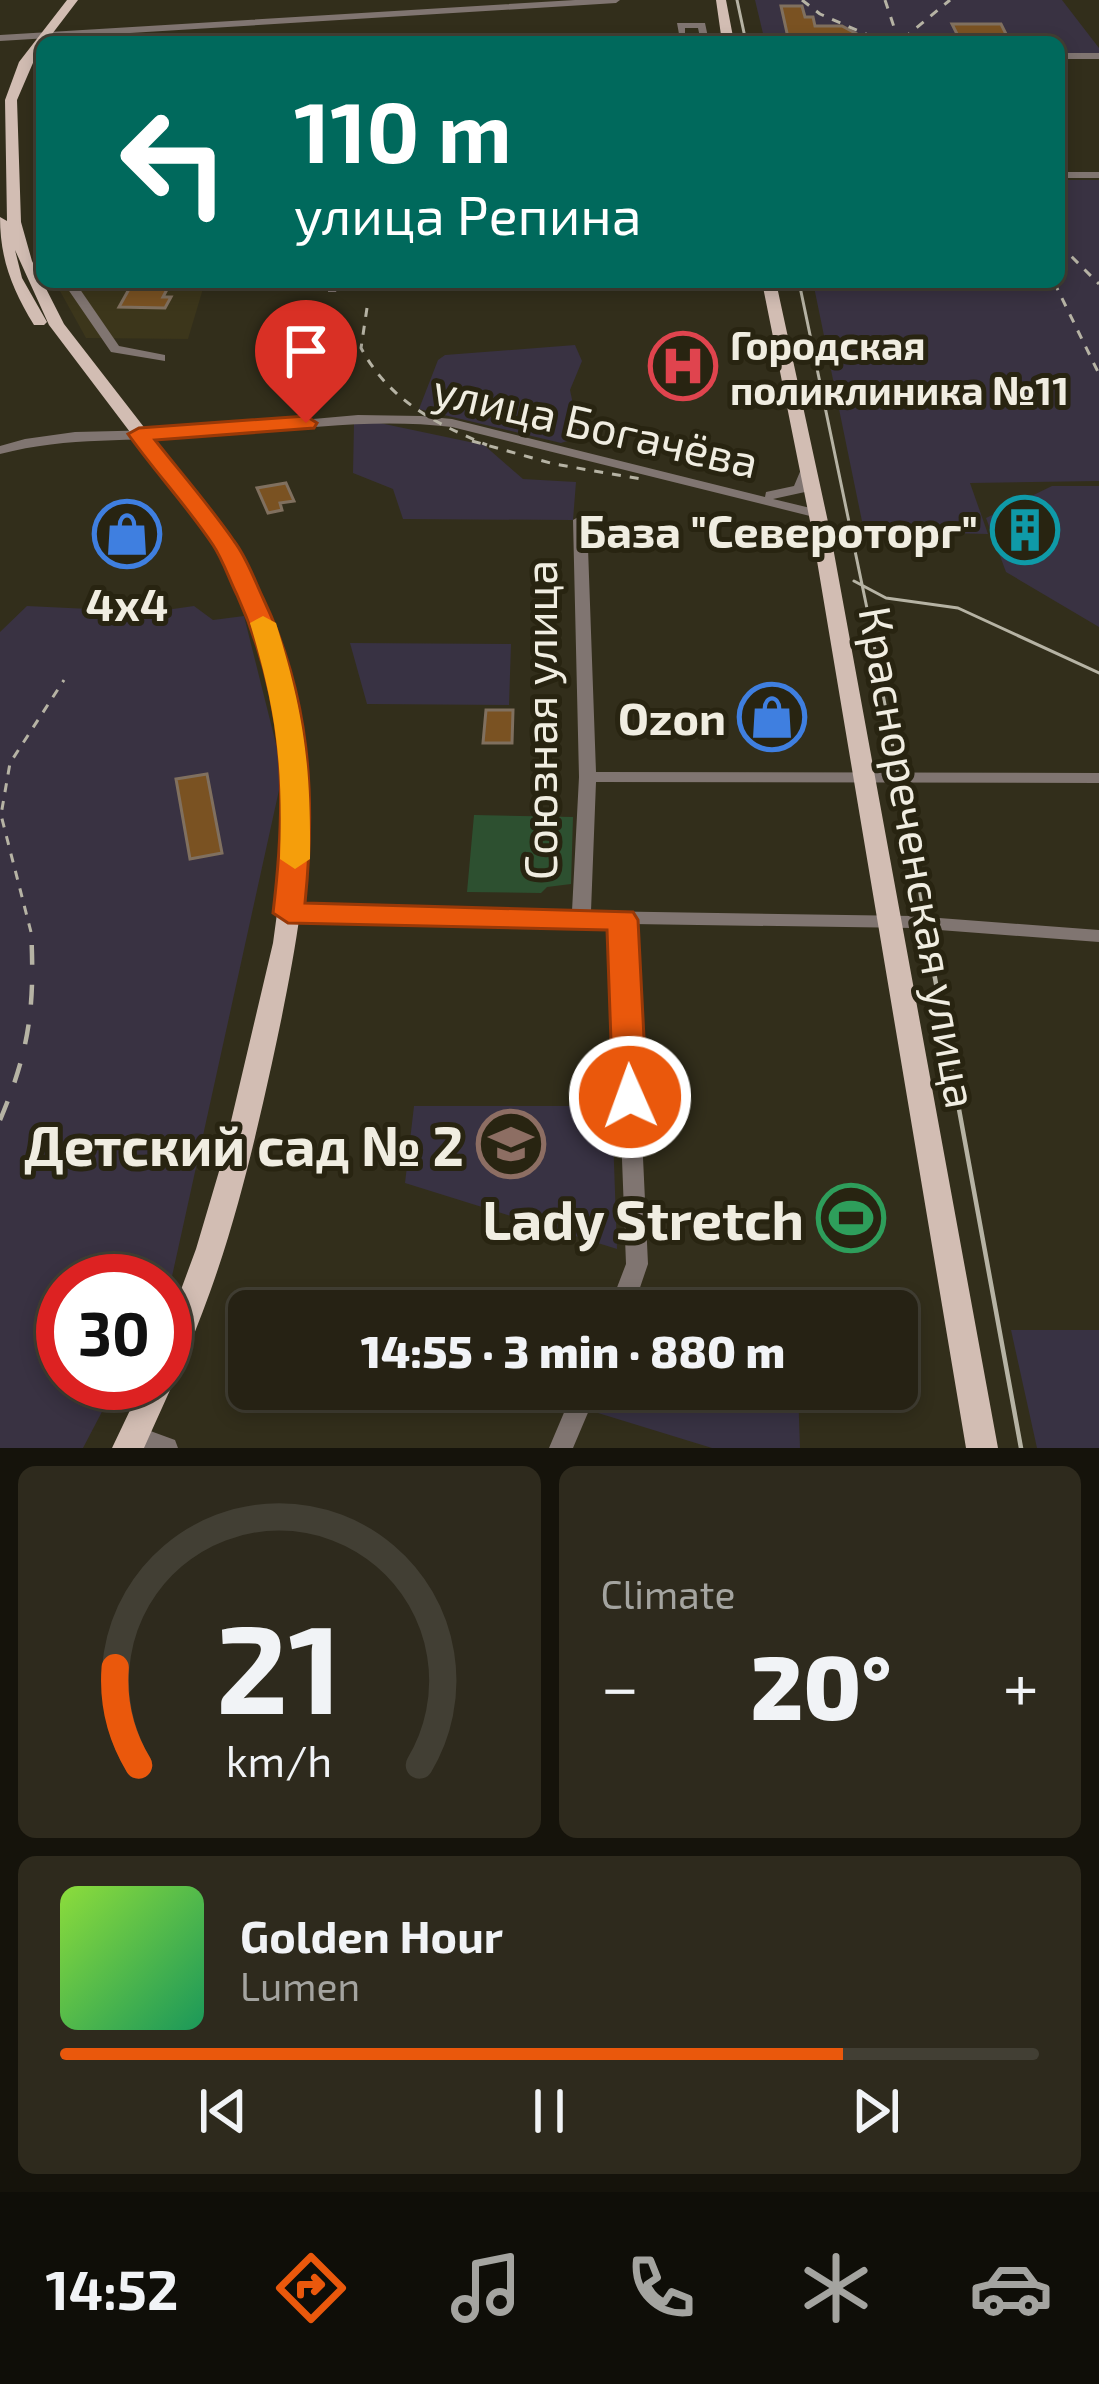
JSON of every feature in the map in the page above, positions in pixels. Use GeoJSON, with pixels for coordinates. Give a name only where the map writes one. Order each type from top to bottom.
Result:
{"type":"FeatureCollection","features":[{"type":"Feature","properties":{"kind":"main road"},"geometry":{"type":"LineString","coordinates":[[722,0],[727,36]]}},
{"type":"Feature","properties":{"kind":"main road"},"geometry":{"type":"LineString","coordinates":[[39,36],[69,2]]}},
{"type":"Feature","properties":{"kind":"main road"},"geometry":{"type":"LineString","coordinates":[[0,98],[11,69],[36,40]]}},
{"type":"Feature","properties":{"kind":"main road"},"geometry":{"type":"LineString","coordinates":[[36,42],[11,100],[14,221],[36,285]]}},
{"type":"Feature","properties":{"kind":"main road"},"geometry":{"type":"LineString","coordinates":[[0,221],[23,296],[45,333],[226,546],[244,580],[286,701],[297,773],[298,826],[288,913],[240,1145],[192,1300]]}},
{"type":"Feature","properties":{"kind":"main road"},"geometry":{"type":"LineString","coordinates":[[37,288],[49,313],[131,434]]}},
{"type":"Feature","properties":{"kind":"main road","name":"Краснореченская улица"},"geometry":{"type":"LineString","coordinates":[[771,288],[818,514],[982,1448]]}},
{"type":"Feature","properties":{"kind":"main road"},"geometry":{"type":"LineString","coordinates":[[131,1442],[146,1410]]}},
{"type":"Feature","properties":{"kind":"street"},"geometry":{"type":"LineString","coordinates":[[39,36],[616,0]]}},
{"type":"Feature","properties":{"kind":"street"},"geometry":{"type":"LineString","coordinates":[[682,32],[680,25],[701,25],[704,36]]}},
{"type":"Feature","properties":{"kind":"street"},"geometry":{"type":"LineString","coordinates":[[0,38],[36,36]]}},
{"type":"Feature","properties":{"kind":"street"},"geometry":{"type":"LineString","coordinates":[[1065,56],[1099,56]]}},
{"type":"Feature","properties":{"kind":"street"},"geometry":{"type":"LineString","coordinates":[[1065,175],[1099,176]]}},
{"type":"Feature","properties":{"kind":"street"},"geometry":{"type":"LineString","coordinates":[[73,288],[115,349],[161,358]]}},
{"type":"Feature","properties":{"kind":"street","name":"улица Богачёва"},"geometry":{"type":"LineString","coordinates":[[0,450],[68,434],[197,434],[350,417],[414,418],[818,514]]}},
{"type":"Feature","properties":{"kind":"street"},"geometry":{"type":"LineString","coordinates":[[746,494],[796,493],[809,467]]}},
{"type":"Feature","properties":{"kind":"street","name":"Союзная улица"},"geometry":{"type":"LineString","coordinates":[[580,520],[588,777],[581,919]]}},
{"type":"Feature","properties":{"kind":"street"},"geometry":{"type":"LineString","coordinates":[[588,777],[1099,778]]}},
{"type":"Feature","properties":{"kind":"street"},"geometry":{"type":"LineString","coordinates":[[288,913],[887,922],[1099,936]]}},
{"type":"Feature","properties":{"kind":"street"},"geometry":{"type":"LineString","coordinates":[[622,920],[637,1264],[628,1290]]}},
{"type":"Feature","properties":{"kind":"street"},"geometry":{"type":"LineString","coordinates":[[561,1448],[577,1410]]}},
{"type":"Feature","properties":{"kind":"street"},"geometry":{"type":"LineString","coordinates":[[131,1442],[166,1448]]}},
{"type":"Feature","properties":{"kind":"shaded area"},"geometry":{"type":"Polygon","coordinates":[[[755,0],[1062,0],[1099,48],[1099,55],[1065,55],[1065,36],[764,36],[755,0]]]}},
{"type":"Feature","properties":{"kind":"shaded area"},"geometry":{"type":"Polygon","coordinates":[[[1065,180],[1099,180],[1099,481],[970,483],[988,534],[864,531],[814,288],[1065,288],[1065,180]]]}},
{"type":"Feature","properties":{"kind":"shaded area"},"geometry":{"type":"Polygon","coordinates":[[[58,288],[203,288],[188,339],[86,338],[58,288]]]}},
{"type":"Feature","properties":{"kind":"shaded area"},"geometry":{"type":"Polygon","coordinates":[[[575,345],[582,361],[570,390],[580,437],[561,443],[419,409],[438,360],[445,355],[575,345]]]}},
{"type":"Feature","properties":{"kind":"shaded area"},"geometry":{"type":"Polygon","coordinates":[[[375,422],[484,445],[523,479],[576,482],[573,520],[403,519],[393,489],[353,473],[354,423],[375,422]]]}},
{"type":"Feature","properties":{"kind":"shaded area"},"geometry":{"type":"Polygon","coordinates":[[[1052,486],[1099,486],[1099,627],[1006,572],[986,518],[1052,486]]]}},
{"type":"Feature","properties":{"kind":"shaded area"},"geometry":{"type":"Polygon","coordinates":[[[27,606],[152,612],[194,606],[213,620],[244,616],[283,772],[177,1254],[36,1254],[36,1410],[103,1410],[83,1448],[0,1448],[0,632],[27,606]]]}},
{"type":"Feature","properties":{"kind":"shaded area"},"geometry":{"type":"Polygon","coordinates":[[[350,643],[511,644],[509,705],[367,704],[350,643]]]}},
{"type":"Feature","properties":{"kind":"shaded area","name":"Детский сад № 2"},"geometry":{"type":"Polygon","coordinates":[[[414,1106],[612,1106],[617,1249],[405,1183],[414,1106]]]}},
{"type":"Feature","properties":{"kind":"shaded area"},"geometry":{"type":"Polygon","coordinates":[[[1011,1330],[1099,1330],[1099,1448],[1037,1448],[1011,1330]]]}},
{"type":"Feature","properties":{"kind":"shaded area"},"geometry":{"type":"Polygon","coordinates":[[[799,1410],[800,1448],[712,1448],[598,1413],[799,1410]]]}},
{"type":"Feature","properties":{"kind":"green space"},"geometry":{"type":"Polygon","coordinates":[[[474,815],[573,817],[571,884],[547,887],[541,893],[467,892],[474,815]]]}},
{"type":"Feature","properties":{"kind":"building"},"geometry":{"type":"Polygon","coordinates":[[[781,6],[802,6],[815,26],[842,26],[861,36],[788,36],[781,6]]]}},
{"type":"Feature","properties":{"kind":"building"},"geometry":{"type":"Polygon","coordinates":[[[952,24],[1001,24],[1007,36],[958,36],[952,24]]]}},
{"type":"Feature","properties":{"kind":"building"},"geometry":{"type":"Polygon","coordinates":[[[130,288],[168,288],[163,297],[171,297],[165,308],[119,307],[130,288]]]}},
{"type":"Feature","properties":{"kind":"building"},"geometry":{"type":"Polygon","coordinates":[[[286,483],[294,501],[280,503],[282,510],[268,513],[257,488],[286,483]]]}},
{"type":"Feature","properties":{"kind":"building"},"geometry":{"type":"Polygon","coordinates":[[[486,710],[513,710],[512,743],[483,743],[486,710]]]}},
{"type":"Feature","properties":{"kind":"building"},"geometry":{"type":"Polygon","coordinates":[[[207,774],[222,853],[190,859],[176,779],[207,774]]]}},
{"type":"Feature","properties":{"kind":"tram line"},"geometry":{"type":"LineString","coordinates":[[737,0],[745,36]]}},
{"type":"Feature","properties":{"kind":"tram line"},"geometry":{"type":"LineString","coordinates":[[800,288],[862,585]]}},
{"type":"Feature","properties":{"kind":"tram line"},"geometry":{"type":"LineString","coordinates":[[854,581],[862,585]]}},
{"type":"Feature","properties":{"kind":"tram line"},"geometry":{"type":"LineString","coordinates":[[862,585],[886,598],[958,608],[1099,673]]}},
{"type":"Feature","properties":{"kind":"tram line"},"geometry":{"type":"LineString","coordinates":[[862,585],[927,932]]}},
{"type":"Feature","properties":{"kind":"tram line"},"geometry":{"type":"LineString","coordinates":[[926,929],[1021,1448]]}},
{"type":"Feature","properties":{"kind":"railway"},"geometry":{"type":"LineString","coordinates":[[802,0],[820,14],[870,36]]}},
{"type":"Feature","properties":{"kind":"railway"},"geometry":{"type":"LineString","coordinates":[[885,0],[897,36]]}},
{"type":"Feature","properties":{"kind":"railway"},"geometry":{"type":"LineString","coordinates":[[909,36],[950,0]]}},
{"type":"Feature","properties":{"kind":"railway"},"geometry":{"type":"LineString","coordinates":[[1065,250],[1099,284]]}},
{"type":"Feature","properties":{"kind":"railway"},"geometry":{"type":"LineString","coordinates":[[1057,288],[1099,374]]}},
{"type":"Feature","properties":{"kind":"railway"},"geometry":{"type":"LineString","coordinates":[[367,308],[361,348],[385,382],[431,418],[487,445]]}},
{"type":"Feature","properties":{"kind":"railway"},"geometry":{"type":"LineString","coordinates":[[472,441],[554,464],[647,480]]}},
{"type":"Feature","properties":{"kind":"railway"},"geometry":{"type":"LineString","coordinates":[[31,932],[1,815],[10,763],[64,680]]}},
{"type":"Feature","properties":{"kind":"railway"},"geometry":{"type":"LineString","coordinates":[[0,1120],[28,1027],[31,929]]}},
{"type":"Feature","properties":{"kind":"slow traffic"},"geometry":{"type":"LineString","coordinates":[[263,623],[286,701],[297,773],[295,859]]}},
{"type":"Feature","properties":{"kind":"place","name":"Городская поликлиника №11"},"geometry":{"type":"Point","coordinates":[683,366]}},
{"type":"Feature","properties":{"kind":"place","name":"База \"Североторг\""},"geometry":{"type":"Point","coordinates":[1025,530]}},
{"type":"Feature","properties":{"kind":"place","name":"4х4"},"geometry":{"type":"Point","coordinates":[127,534]}},
{"type":"Feature","properties":{"kind":"place","name":"Ozon"},"geometry":{"type":"Point","coordinates":[772,717]}},
{"type":"Feature","properties":{"kind":"place","name":"Детский сад № 2"},"geometry":{"type":"Point","coordinates":[511,1144]}},
{"type":"Feature","properties":{"kind":"place","name":"Lady Stretch"},"geometry":{"type":"Point","coordinates":[851,1218]}},
{"type":"Feature","properties":{"kind":"route"},"geometry":{"type":"LineString","coordinates":[[306,423],[197,434],[139,434],[226,546],[267,635],[286,701],[297,773],[298,826],[288,913],[622,920],[630,1097]]}}]}
